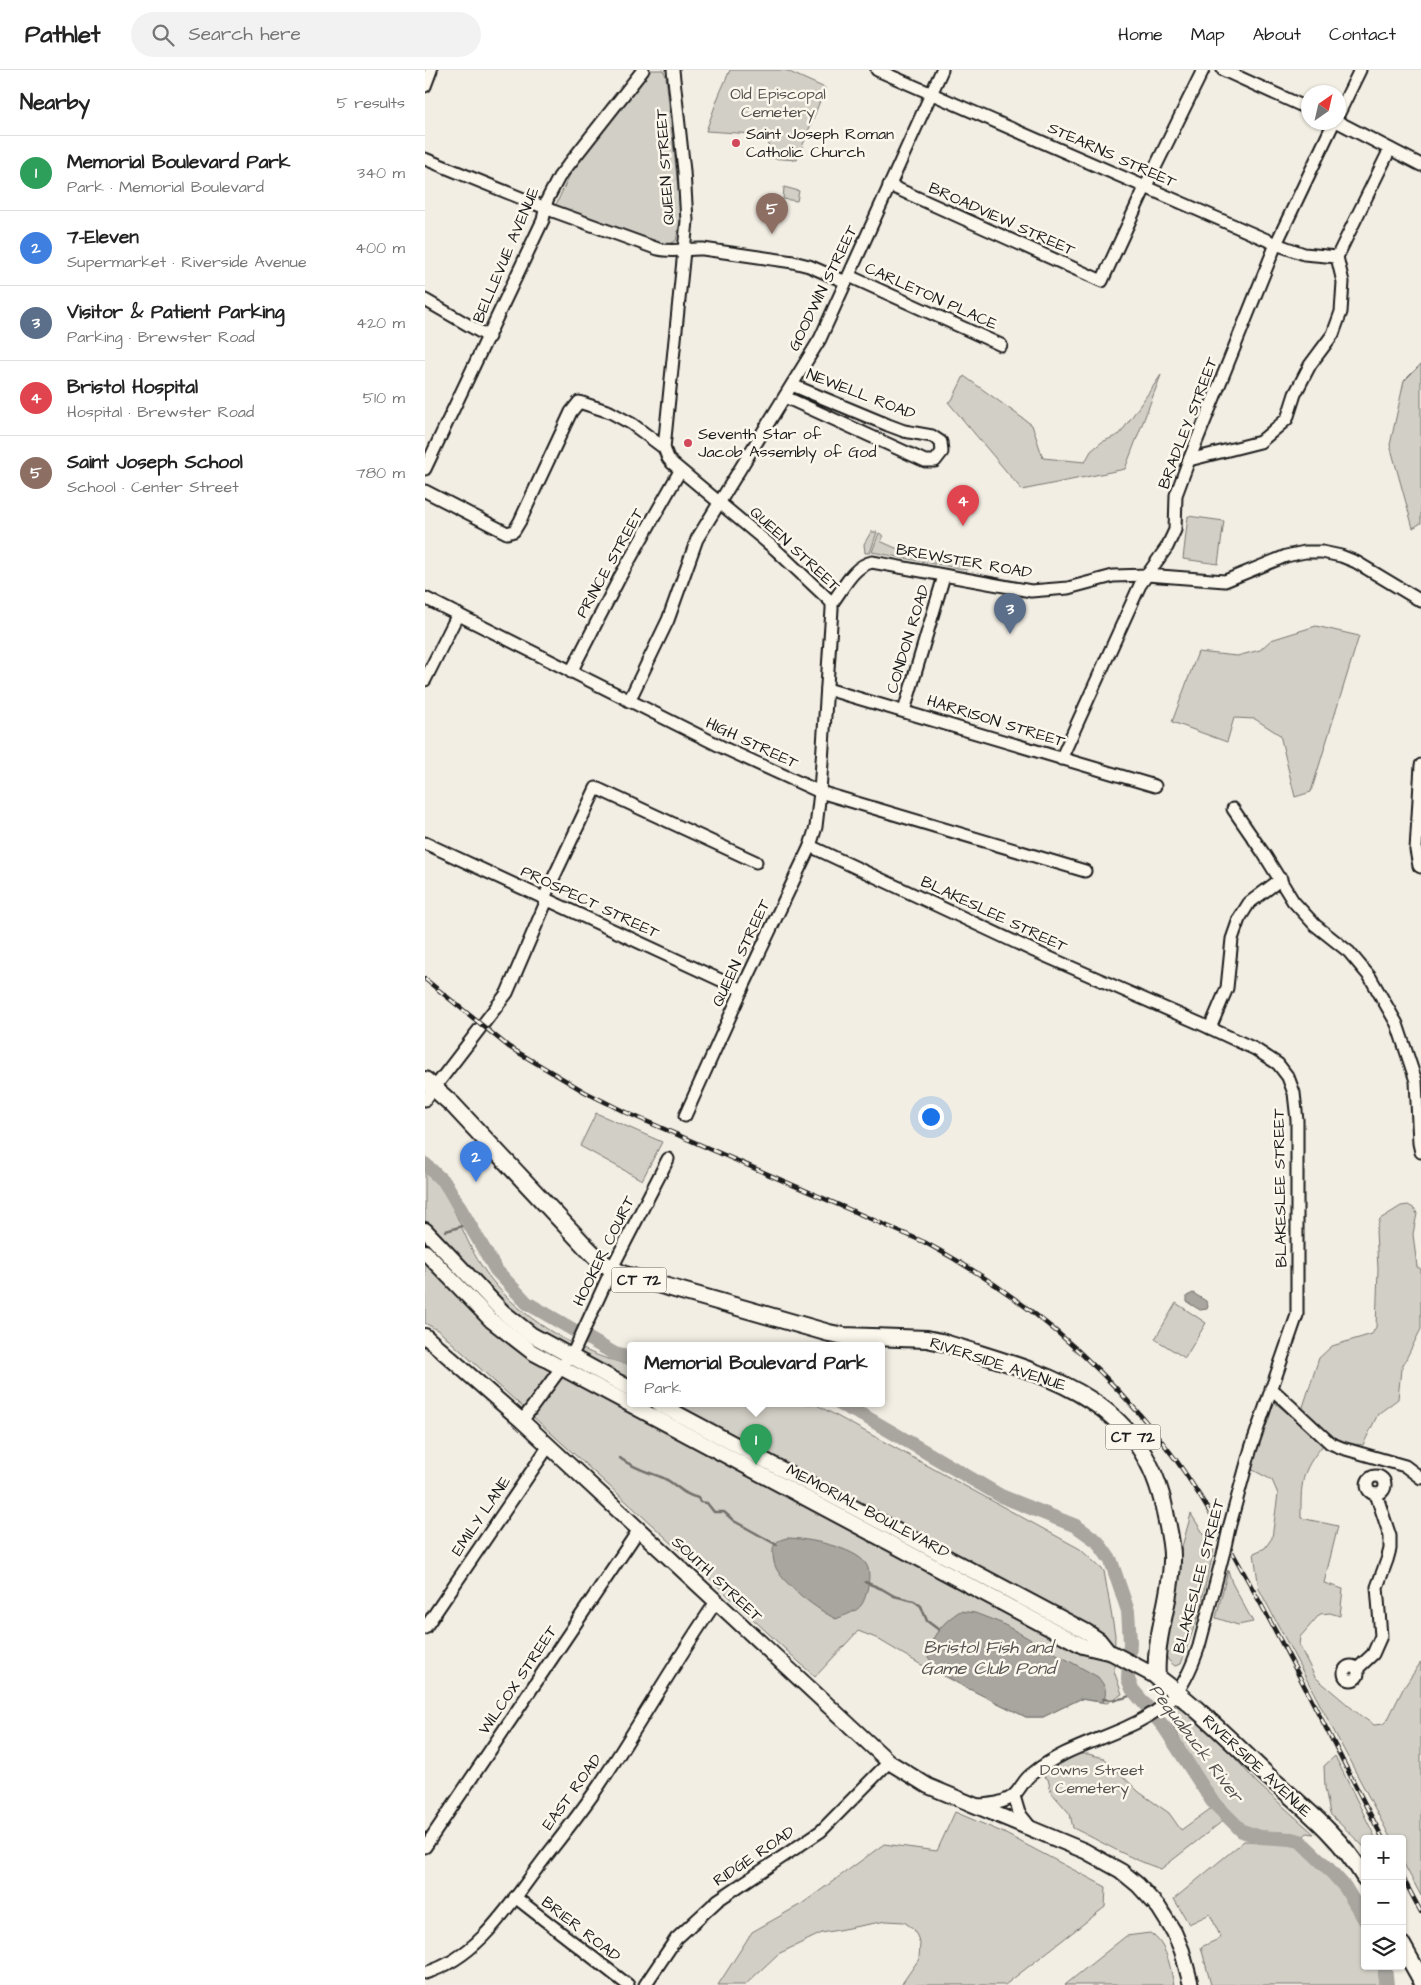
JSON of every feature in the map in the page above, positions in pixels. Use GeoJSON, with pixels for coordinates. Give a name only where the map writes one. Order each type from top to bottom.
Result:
{"type":"FeatureCollection","features":[{"type":"Feature","properties":{"kind":"highway","name":"RIVERSIDE AVENUE"},"geometry":{"type":"LineString","coordinates":[[428,1089],[453,1105],[586,1247],[612,1269],[646,1282],[829,1333],[844,1336],[919,1339],[941,1342],[1055,1381],[1097,1403],[1121,1424],[1142,1450],[1157,1479],[1163,1501],[1172,1560],[1156,1656],[1157,1677],[1177,1692],[1337,1841],[1361,1871]]}},
{"type":"Feature","properties":{"kind":"highway"},"geometry":{"type":"LineString","coordinates":[[1406,1952],[1421,1979]]}},
{"type":"Feature","properties":{"kind":"main road"},"geometry":{"type":"LineString","coordinates":[[425,1230],[503,1312],[532,1335],[573,1350],[627,1386]]}},
{"type":"Feature","properties":{"kind":"main road","name":"MEMORIAL BOULEVARD"},"geometry":{"type":"LineString","coordinates":[[425,1252],[507,1334],[532,1352],[627,1403]]}},
{"type":"Feature","properties":{"kind":"main road","name":"SOUTH STREET"},"geometry":{"type":"LineString","coordinates":[[425,1336],[522,1421],[638,1531],[889,1762],[928,1786],[1104,1860],[1138,1885],[1159,1908],[1174,1932],[1183,1951],[1191,1985]]}},
{"type":"Feature","properties":{"kind":"main road","name":"MEMORIAL BOULEVARD"},"geometry":{"type":"LineString","coordinates":[[634,1407],[1083,1646],[1110,1652],[1157,1677]]}},
{"type":"Feature","properties":{"kind":"main road","name":"MEMORIAL BOULEVARD"},"geometry":{"type":"LineString","coordinates":[[665,1407],[1087,1632],[1099,1640],[1110,1652]]}},
{"type":"Feature","properties":{"kind":"street"},"geometry":{"type":"LineString","coordinates":[[425,86],[431,70]]}},
{"type":"Feature","properties":{"kind":"street","name":"BELLEVUE AVENUE"},"geometry":{"type":"LineString","coordinates":[[425,469],[543,220],[550,194],[567,166],[643,70]]}},
{"type":"Feature","properties":{"kind":"street","name":"QUEEN STREET"},"geometry":{"type":"LineString","coordinates":[[673,70],[687,206],[664,448],[668,458],[680,471],[775,549],[832,603],[820,792],[817,821],[811,846],[742,990],[685,1116]]}},
{"type":"Feature","properties":{"kind":"street","name":"STEARNS STREET"},"geometry":{"type":"LineString","coordinates":[[877,70],[1276,244],[1304,254],[1337,257]]}},
{"type":"Feature","properties":{"kind":"street","name":"GOODWIN STREET"},"geometry":{"type":"LineString","coordinates":[[629,701],[668,620],[697,539],[820,339],[942,70]]}},
{"type":"Feature","properties":{"kind":"street"},"geometry":{"type":"LineString","coordinates":[[1146,188],[1203,70]]}},
{"type":"Feature","properties":{"kind":"street"},"geometry":{"type":"LineString","coordinates":[[1223,70],[1301,105]]}},
{"type":"Feature","properties":{"kind":"street"},"geometry":{"type":"LineString","coordinates":[[1346,98],[1359,70]]}},
{"type":"Feature","properties":{"kind":"street"},"geometry":{"type":"LineString","coordinates":[[1346,126],[1421,165]]}},
{"type":"Feature","properties":{"kind":"street","name":"BRADLEY STREET"},"geometry":{"type":"LineString","coordinates":[[1061,759],[1140,585],[1167,547],[1175,530],[1176,495],[1189,460],[1276,244],[1330,130]]}},
{"type":"Feature","properties":{"kind":"street"},"geometry":{"type":"LineString","coordinates":[[1189,460],[1260,442],[1287,418],[1295,394],[1310,365],[1333,334],[1341,312],[1343,282],[1337,257],[1390,149]]}},
{"type":"Feature","properties":{"kind":"street","name":"CARLETON PLACE"},"geometry":{"type":"LineString","coordinates":[[425,159],[479,182],[651,247],[672,252],[703,250],[785,260],[805,265],[847,279],[1001,345]]}},
{"type":"Feature","properties":{"kind":"street","name":"BROADVIEW STREET"},"geometry":{"type":"LineString","coordinates":[[889,186],[1103,282],[1146,188]]}},
{"type":"Feature","properties":{"kind":"street"},"geometry":{"type":"LineString","coordinates":[[425,300],[489,337]]}},
{"type":"Feature","properties":{"kind":"street","name":"NEWELL ROAD"},"geometry":{"type":"LineString","coordinates":[[785,397],[925,461],[935,461],[942,452],[941,442],[932,436],[896,428],[792,385]]}},
{"type":"Feature","properties":{"kind":"street"},"geometry":{"type":"LineString","coordinates":[[425,491],[507,533],[514,531],[520,522],[571,412],[579,402],[610,412],[632,424],[664,448]]}},
{"type":"Feature","properties":{"kind":"street","name":"PRINCE STREET"},"geometry":{"type":"LineString","coordinates":[[571,672],[621,575],[680,471]]}},
{"type":"Feature","properties":{"kind":"street","name":"BREWSTER ROAD"},"geometry":{"type":"LineString","coordinates":[[832,603],[856,570],[867,563],[879,562],[944,576],[1031,590],[1067,588],[1113,576],[1147,575],[1225,581],[1286,556],[1305,552],[1322,552],[1341,556],[1356,562],[1421,601]]}},
{"type":"Feature","properties":{"kind":"street","name":"CONDON ROAD"},"geometry":{"type":"LineString","coordinates":[[904,710],[944,576]]}},
{"type":"Feature","properties":{"kind":"street","name":"HIGH STREET"},"geometry":{"type":"LineString","coordinates":[[425,598],[629,701],[820,792],[1085,871]]}},
{"type":"Feature","properties":{"kind":"street"},"geometry":{"type":"LineString","coordinates":[[425,680],[458,614]]}},
{"type":"Feature","properties":{"kind":"street","name":"HARRISON STREET"},"geometry":{"type":"LineString","coordinates":[[827,689],[904,710],[1155,786]]}},
{"type":"Feature","properties":{"kind":"street"},"geometry":{"type":"LineString","coordinates":[[1420,866],[1416,850],[1421,765]]}},
{"type":"Feature","properties":{"kind":"street"},"geometry":{"type":"LineString","coordinates":[[428,1089],[507,993],[545,899],[596,788],[756,862]]}},
{"type":"Feature","properties":{"kind":"street"},"geometry":{"type":"LineString","coordinates":[[1233,809],[1281,879],[1293,901],[1315,925],[1349,952],[1369,977],[1397,1024],[1415,1081],[1421,1152]]}},
{"type":"Feature","properties":{"kind":"street","name":"PROSPECT STREET"},"geometry":{"type":"LineString","coordinates":[[425,843],[742,990]]}},
{"type":"Feature","properties":{"kind":"street","name":"BLAKESLEE STREET"},"geometry":{"type":"LineString","coordinates":[[811,846],[1034,951],[1210,1028],[1255,1050],[1278,1064],[1288,1077],[1295,1093],[1297,1120],[1298,1303],[1293,1328],[1243,1473],[1195,1660],[1177,1692],[1163,1705],[1141,1721],[1058,1756],[1031,1773],[1014,1796]]}},
{"type":"Feature","properties":{"kind":"street"},"geometry":{"type":"LineString","coordinates":[[1210,1028],[1227,988],[1232,939],[1239,919],[1249,903],[1281,879]]}},
{"type":"Feature","properties":{"kind":"street","name":"HOOKER COURT"},"geometry":{"type":"LineString","coordinates":[[522,1421],[561,1368],[587,1325],[612,1269],[668,1159]]}},
{"type":"Feature","properties":{"kind":"street"},"geometry":{"type":"LineString","coordinates":[[1271,1388],[1330,1443],[1405,1466],[1421,1478]]}},
{"type":"Feature","properties":{"kind":"street","name":"EMILY LANE"},"geometry":{"type":"LineString","coordinates":[[425,1628],[548,1447]]}},
{"type":"Feature","properties":{"kind":"street"},"geometry":{"type":"LineString","coordinates":[[1357,1669],[1373,1654],[1381,1636],[1377,1587],[1387,1560],[1390,1536],[1376,1494],[1370,1492],[1367,1486],[1369,1479],[1376,1476],[1379,1459]]}},
{"type":"Feature","properties":{"kind":"street","name":"WILCOX STREET"},"geometry":{"type":"LineString","coordinates":[[425,1847],[638,1531]]}},
{"type":"Feature","properties":{"kind":"street","name":"EAST ROAD"},"geometry":{"type":"LineString","coordinates":[[425,1973],[442,1966],[468,1950],[492,1926],[515,1897],[599,1785],[716,1602]]}},
{"type":"Feature","properties":{"kind":"street","name":"RIDGE ROAD"},"geometry":{"type":"LineString","coordinates":[[645,1985],[676,1939],[718,1900],[821,1831],[889,1762]]}},
{"type":"Feature","properties":{"kind":"street"},"geometry":{"type":"LineString","coordinates":[[974,1806],[992,1804],[1014,1796],[1019,1813],[1031,1828]]}},
{"type":"Feature","properties":{"kind":"street","name":"BRIER ROAD"},"geometry":{"type":"LineString","coordinates":[[515,1897],[628,1985]]}},
{"type":"Feature","properties":{"kind":"green space"},"geometry":{"type":"Polygon","coordinates":[[[651,70],[663,70],[666,76],[681,216],[676,241],[663,246],[555,207],[571,172],[651,70]]]}},
{"type":"Feature","properties":{"kind":"green space","name":"Old Episcopal Cemetery"},"geometry":{"type":"Polygon","coordinates":[[[730,70],[785,70],[825,88],[797,160],[768,158],[769,135],[706,131],[730,70]]]}},
{"type":"Feature","properties":{"kind":"green space"},"geometry":{"type":"Polygon","coordinates":[[[784,187],[799,191],[797,201],[783,199],[784,187]]]}},
{"type":"Feature","properties":{"kind":"green space"},"geometry":{"type":"Polygon","coordinates":[[[1421,364],[1421,523],[1413,528],[1390,445],[1404,381],[1421,364]]]}},
{"type":"Feature","properties":{"kind":"green space"},"geometry":{"type":"Polygon","coordinates":[[[1161,375],[1125,469],[1022,490],[948,402],[952,400],[964,376],[1032,425],[1043,458],[1085,462],[1091,451],[1102,442],[1120,434],[1161,375]]]}},
{"type":"Feature","properties":{"kind":"green space"},"geometry":{"type":"Polygon","coordinates":[[[1188,516],[1224,521],[1218,564],[1183,559],[1188,516]]]}},
{"type":"Feature","properties":{"kind":"green space"},"geometry":{"type":"Polygon","coordinates":[[[871,532],[877,532],[870,553],[865,553],[864,544],[871,532]]]}},
{"type":"Feature","properties":{"kind":"green space"},"geometry":{"type":"Polygon","coordinates":[[[879,533],[884,536],[880,541],[909,554],[916,550],[934,557],[935,564],[872,552],[879,533]]]}},
{"type":"Feature","properties":{"kind":"green space"},"geometry":{"type":"Polygon","coordinates":[[[946,556],[968,565],[967,570],[937,564],[936,557],[946,556]]]}},
{"type":"Feature","properties":{"kind":"green space"},"geometry":{"type":"Polygon","coordinates":[[[1316,626],[1359,636],[1311,792],[1295,797],[1280,735],[1255,719],[1234,718],[1227,742],[1172,722],[1198,652],[1237,656],[1260,650],[1271,640],[1316,626]]]}},
{"type":"Feature","properties":{"kind":"green space"},"geometry":{"type":"Polygon","coordinates":[[[596,1113],[662,1142],[642,1180],[580,1146],[596,1113]]]}},
{"type":"Feature","properties":{"kind":"green space"},"geometry":{"type":"Polygon","coordinates":[[[425,1170],[443,1191],[481,1265],[504,1294],[531,1318],[562,1338],[594,1354],[627,1364],[627,1407],[820,1407],[1080,1549],[1104,1571],[1115,1635],[1114,1671],[1122,1694],[1107,1703],[1080,1699],[1043,1717],[1026,1717],[918,1663],[876,1638],[858,1631],[815,1677],[663,1535],[439,1331],[425,1323],[425,1170]]]}},
{"type":"Feature","properties":{"kind":"green space"},"geometry":{"type":"Polygon","coordinates":[[[1408,1205],[1415,1209],[1417,1214],[1413,1234],[1417,1267],[1421,1269],[1421,1329],[1401,1369],[1398,1399],[1378,1414],[1363,1445],[1342,1443],[1327,1433],[1302,1410],[1319,1358],[1332,1346],[1372,1334],[1376,1327],[1378,1269],[1376,1231],[1380,1219],[1401,1206],[1408,1205]]]}},
{"type":"Feature","properties":{"kind":"green space"},"geometry":{"type":"Polygon","coordinates":[[[1176,1303],[1206,1323],[1185,1358],[1155,1339],[1176,1303]]]}},
{"type":"Feature","properties":{"kind":"green space"},"geometry":{"type":"Polygon","coordinates":[[[1273,1401],[1324,1444],[1310,1463],[1303,1479],[1301,1518],[1338,1526],[1324,1583],[1343,1589],[1340,1616],[1330,1613],[1320,1614],[1300,1637],[1299,1645],[1315,1677],[1374,1725],[1383,1724],[1388,1719],[1403,1689],[1421,1662],[1421,1896],[1406,1868],[1406,1835],[1389,1835],[1259,1589],[1254,1553],[1265,1548],[1272,1538],[1278,1494],[1272,1480],[1251,1469],[1273,1401]]]}},
{"type":"Feature","properties":{"kind":"green space"},"geometry":{"type":"Polygon","coordinates":[[[1191,1514],[1214,1550],[1198,1616],[1181,1664],[1175,1666],[1168,1660],[1165,1652],[1169,1621],[1180,1574],[1180,1554],[1191,1514]]]}},
{"type":"Feature","properties":{"kind":"green space"},"geometry":{"type":"Polygon","coordinates":[[[1228,1570],[1232,1583],[1253,1622],[1238,1625],[1216,1618],[1228,1570]]]}},
{"type":"Feature","properties":{"kind":"green space"},"geometry":{"type":"Polygon","coordinates":[[[1177,1706],[1227,1749],[1257,1783],[1314,1834],[1307,1833],[1304,1836],[1294,1833],[1251,1829],[1226,1810],[1215,1798],[1172,1725],[1168,1710],[1177,1706]]]}},
{"type":"Feature","properties":{"kind":"green space","name":"Downs Street Cemetery"},"geometry":{"type":"Polygon","coordinates":[[[1078,1754],[1088,1754],[1104,1758],[1139,1792],[1169,1813],[1181,1830],[1213,1807],[1224,1820],[1161,1869],[1138,1860],[1073,1828],[1070,1814],[1051,1792],[1048,1779],[1042,1775],[1078,1754]]]}},
{"type":"Feature","properties":{"kind":"green space"},"geometry":{"type":"Polygon","coordinates":[[[1335,1756],[1374,1835],[1361,1835],[1361,1844],[1330,1814],[1325,1788],[1324,1766],[1335,1756]]]}},
{"type":"Feature","properties":{"kind":"green space"},"geometry":{"type":"Polygon","coordinates":[[[955,1812],[1002,1832],[1106,1887],[1105,1907],[1005,1985],[901,1985],[919,1959],[920,1943],[914,1929],[904,1922],[886,1921],[822,1933],[778,1954],[745,1985],[718,1985],[752,1932],[803,1903],[884,1844],[937,1851],[955,1812]]]}},
{"type":"Feature","properties":{"kind":"green space"},"geometry":{"type":"Polygon","coordinates":[[[1244,1841],[1300,1847],[1320,1864],[1356,1913],[1361,1922],[1361,1970],[1379,1970],[1379,1985],[1211,1985],[1201,1947],[1221,1938],[1210,1914],[1189,1924],[1174,1899],[1244,1841]]]}},
{"type":"Feature","properties":{"kind":"green space"},"geometry":{"type":"Polygon","coordinates":[[[1150,1933],[1164,1949],[1174,1985],[1065,1985],[1126,1936],[1150,1933]]]}},
{"type":"Feature","properties":{"kind":"water"},"geometry":{"type":"Polygon","coordinates":[[[1193,1293],[1206,1301],[1207,1309],[1200,1310],[1187,1302],[1187,1296],[1193,1293]]]}},
{"type":"Feature","properties":{"kind":"water"},"geometry":{"type":"Polygon","coordinates":[[[787,1538],[841,1548],[860,1558],[866,1564],[869,1572],[868,1586],[864,1600],[858,1609],[836,1619],[811,1604],[794,1590],[780,1575],[773,1559],[773,1547],[776,1542],[787,1538]]]}},
{"type":"Feature","properties":{"kind":"water","name":"Bristol Fish and Game Club Pond"},"geometry":{"type":"Polygon","coordinates":[[[960,1611],[975,1613],[1001,1623],[1098,1677],[1105,1689],[1103,1702],[1080,1699],[1043,1717],[1026,1717],[957,1683],[935,1667],[928,1657],[929,1649],[938,1630],[960,1611]]]}},
{"type":"Feature","properties":{"kind":"waterway","name":"Pequabuck River"},"geometry":{"type":"LineString","coordinates":[[425,1164],[446,1184],[496,1270],[527,1303],[615,1354],[627,1357]]}},
{"type":"Feature","properties":{"kind":"waterway"},"geometry":{"type":"LineString","coordinates":[[446,1231],[469,1224]]}},
{"type":"Feature","properties":{"kind":"waterway","name":"Pequabuck River"},"geometry":{"type":"LineString","coordinates":[[846,1407],[1001,1496],[1076,1526],[1097,1541],[1111,1561],[1128,1611],[1130,1642],[1128,1679],[1132,1689],[1164,1727],[1212,1801],[1242,1831],[1260,1837],[1300,1841],[1345,1887],[1361,1913]]}},
{"type":"Feature","properties":{"kind":"waterway"},"geometry":{"type":"LineString","coordinates":[[620,1458],[635,1467],[666,1479],[687,1494],[698,1498],[700,1502],[707,1503],[714,1512],[724,1512],[734,1521],[777,1545]]}},
{"type":"Feature","properties":{"kind":"waterway"},"geometry":{"type":"LineString","coordinates":[[865,1582],[894,1596],[914,1601],[921,1606],[927,1621],[939,1630]]}},
{"type":"Feature","properties":{"kind":"waterway"},"geometry":{"type":"LineString","coordinates":[[1103,1699],[1120,1699],[1135,1693]]}},
{"type":"Feature","properties":{"kind":"waterway","name":"Pequabuck River"},"geometry":{"type":"LineString","coordinates":[[1385,1970],[1387,1985]]}},
{"type":"Feature","properties":{"kind":"railway"},"geometry":{"type":"LineString","coordinates":[[425,979],[509,1047],[585,1092],[625,1112],[924,1242],[996,1286],[1030,1310],[1062,1337],[1122,1395],[1176,1460],[1196,1490],[1268,1617],[1381,1835]]}},
{"type":"Feature","properties":{"kind":"railway"},"geometry":{"type":"LineString","coordinates":[[1404,1880],[1421,1912]]}},
{"type":"Feature","properties":{"kind":"place","name":"Saint Joseph Roman Catholic Church"},"geometry":{"type":"Point","coordinates":[736,143]}},
{"type":"Feature","properties":{"kind":"place","name":"Saint Joseph School"},"geometry":{"type":"Point","coordinates":[772,234]}},
{"type":"Feature","properties":{"kind":"place","name":"Seventh Star of Jacob Assembly of God"},"geometry":{"type":"Point","coordinates":[688,443]}},
{"type":"Feature","properties":{"kind":"place","name":"Bristol Hospital"},"geometry":{"type":"Point","coordinates":[963,526]}},
{"type":"Feature","properties":{"kind":"place","name":"Visitor & Patient Parking"},"geometry":{"type":"Point","coordinates":[1010,634]}},
{"type":"Feature","properties":{"kind":"place","name":"7-Eleven"},"geometry":{"type":"Point","coordinates":[476,1182]}},
{"type":"Feature","properties":{"kind":"place","name":"Memorial Boulevard Park"},"geometry":{"type":"Point","coordinates":[756,1465]}}]}
